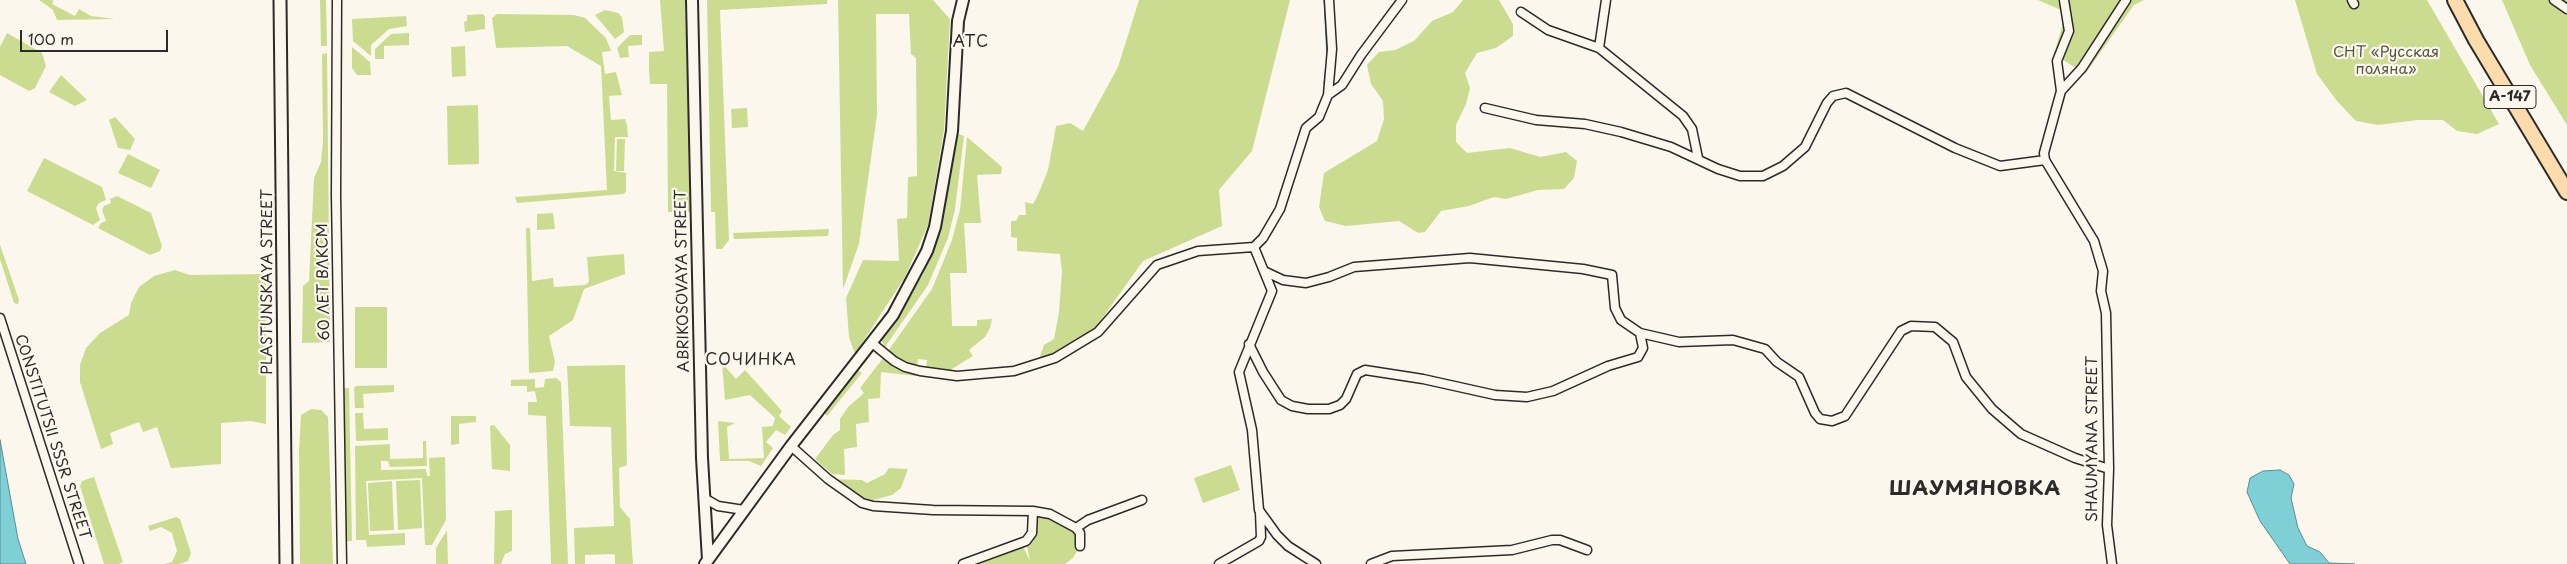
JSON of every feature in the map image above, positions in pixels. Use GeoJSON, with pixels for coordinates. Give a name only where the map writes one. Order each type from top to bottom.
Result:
{"type":"FeatureCollection","features":[{"type":"Feature","properties":{"kind":"highway","name":"А-147"},"geometry":{"type":"LineString","coordinates":[[2455,0],[2476,40],[2567,192]]}},
{"type":"Feature","properties":{"kind":"main road","name":"PLASTUNSKAYA STREET"},"geometry":{"type":"LineString","coordinates":[[280,0],[286,564]]}},
{"type":"Feature","properties":{"kind":"street","name":"60 ЛЕТ ВЛКСМ"},"geometry":{"type":"LineString","coordinates":[[337,0],[336,185],[342,564]]}},
{"type":"Feature","properties":{"kind":"street","name":"ABRIKOSOVAYA STREET"},"geometry":{"type":"LineString","coordinates":[[692,0],[706,563]]}},
{"type":"Feature","properties":{"kind":"street"},"geometry":{"type":"LineString","coordinates":[[706,563],[791,446],[893,315],[927,251],[935,227],[952,132],[958,21],[963,0]]}},
{"type":"Feature","properties":{"kind":"street"},"geometry":{"type":"LineString","coordinates":[[872,343],[905,367],[957,376],[1014,371],[1055,358],[1098,332],[1157,265],[1198,251],[1254,247],[1263,238],[1280,208],[1306,128],[1319,117],[1328,95],[1332,49],[1330,0]]}},
{"type":"Feature","properties":{"kind":"street"},"geometry":{"type":"LineString","coordinates":[[1328,95],[1342,85],[1360,55],[1402,0]]}},
{"type":"Feature","properties":{"kind":"street"},"geometry":{"type":"LineString","coordinates":[[1599,48],[1606,0]]}},
{"type":"Feature","properties":{"kind":"street"},"geometry":{"type":"LineString","coordinates":[[1485,108],[1536,120],[1585,124],[1621,132],[1671,146],[1718,169],[1740,176],[1763,176],[1783,166],[1806,147],[1827,103],[1833,96],[1846,93],[1955,148],[2000,166],[2045,160],[2044,153],[2061,91],[2057,61],[2070,25],[2064,0]]}},
{"type":"Feature","properties":{"kind":"street"},"geometry":{"type":"LineString","coordinates":[[2061,91],[2082,68],[2126,0]]}},
{"type":"Feature","properties":{"kind":"street"},"geometry":{"type":"LineString","coordinates":[[2554,0],[2567,9]]}},
{"type":"Feature","properties":{"kind":"street"},"geometry":{"type":"LineString","coordinates":[[1521,12],[1548,30],[1599,48],[1684,116],[1692,129],[1698,158]]}},
{"type":"Feature","properties":{"kind":"street","name":"SHAUMYANA STREET"},"geometry":{"type":"LineString","coordinates":[[2045,160],[2094,241],[2103,271],[2101,291],[2106,313],[2109,469],[2107,525],[2112,564]]}},
{"type":"Feature","properties":{"kind":"street"},"geometry":{"type":"LineString","coordinates":[[1219,564],[1259,541],[1261,537],[1252,430],[1239,372],[1272,291],[1254,247]]}},
{"type":"Feature","properties":{"kind":"street"},"geometry":{"type":"LineString","coordinates":[[1264,271],[1276,278],[1298,283],[1322,279],[1354,267],[1453,258],[1583,270],[1612,275],[1615,308],[1621,320],[1640,333],[1679,342],[1733,340],[1765,349],[1777,362],[1799,377],[1815,413],[1820,418],[1832,421],[1845,416],[1901,331],[1911,326],[1935,327],[1954,342],[1966,377],[1992,409],[2021,434],[2075,458],[2109,469]]}},
{"type":"Feature","properties":{"kind":"street","name":"CONSTITUTSII SSSR STREET"},"geometry":{"type":"LineString","coordinates":[[0,318],[79,564]]}},
{"type":"Feature","properties":{"kind":"street"},"geometry":{"type":"LineString","coordinates":[[1249,344],[1263,372],[1282,400],[1292,406],[1308,409],[1329,409],[1340,405],[1346,399],[1357,374],[1365,370],[1423,379],[1495,395],[1527,397],[1541,394],[1608,366],[1638,357],[1643,348],[1640,333]]}},
{"type":"Feature","properties":{"kind":"street"},"geometry":{"type":"LineString","coordinates":[[791,446],[828,479],[862,503],[873,506],[933,510],[1033,511],[1050,514],[1076,528],[1080,533],[1080,546]]}},
{"type":"Feature","properties":{"kind":"street"},"geometry":{"type":"LineString","coordinates":[[704,498],[718,506],[744,510]]}},
{"type":"Feature","properties":{"kind":"street"},"geometry":{"type":"LineString","coordinates":[[1076,528],[1088,520],[1142,500]]}},
{"type":"Feature","properties":{"kind":"street"},"geometry":{"type":"LineString","coordinates":[[1259,510],[1277,535],[1288,546],[1316,564]]}},
{"type":"Feature","properties":{"kind":"street"},"geometry":{"type":"LineString","coordinates":[[963,564],[1026,541],[1032,533],[1033,511]]}},
{"type":"Feature","properties":{"kind":"street"},"geometry":{"type":"LineString","coordinates":[[1371,564],[1392,556],[1512,550],[1552,540],[1560,540],[1587,550]]}},
{"type":"Feature","properties":{"kind":"green space"},"geometry":{"type":"Polygon","coordinates":[[[39,0],[54,1],[52,4],[75,16],[79,9],[91,16],[115,19],[57,20],[53,10],[39,0]]]}},
{"type":"Feature","properties":{"kind":"green space"},"geometry":{"type":"Polygon","coordinates":[[[320,0],[326,0],[327,46],[321,46],[320,0]]]}},
{"type":"Feature","properties":{"kind":"green space"},"geometry":{"type":"Polygon","coordinates":[[[660,0],[685,0],[691,212],[668,212],[667,84],[650,84],[649,71],[649,52],[664,51],[660,0]]]}},
{"type":"Feature","properties":{"kind":"green space"},"geometry":{"type":"Polygon","coordinates":[[[707,0],[827,0],[827,4],[720,10],[729,240],[722,249],[716,249],[715,212],[711,212],[707,0]]]}},
{"type":"Feature","properties":{"kind":"green space"},"geometry":{"type":"Polygon","coordinates":[[[838,0],[933,0],[950,19],[944,130],[928,225],[905,277],[855,354],[849,337],[846,298],[863,260],[899,261],[897,219],[907,218],[908,177],[917,176],[916,58],[911,54],[909,14],[876,14],[877,115],[859,244],[843,289],[838,0]]]}},
{"type":"Feature","properties":{"kind":"green space"},"geometry":{"type":"Polygon","coordinates":[[[1139,0],[1290,0],[1252,151],[1219,190],[1222,226],[1143,261],[1096,327],[1038,362],[1044,345],[1054,339],[1059,312],[1062,272],[1060,254],[1017,251],[1017,238],[1011,237],[1011,221],[1016,221],[1019,215],[1026,215],[1025,202],[1033,204],[1038,195],[1048,170],[1056,126],[1070,123],[1083,131],[1118,67],[1139,0]]]}},
{"type":"Feature","properties":{"kind":"green space"},"geometry":{"type":"Polygon","coordinates":[[[1463,0],[1499,0],[1513,24],[1513,36],[1496,48],[1477,53],[1465,73],[1470,88],[1466,104],[1456,125],[1456,142],[1467,153],[1510,148],[1540,157],[1566,152],[1577,161],[1574,178],[1564,189],[1538,190],[1506,199],[1494,197],[1469,206],[1441,211],[1425,232],[1418,233],[1399,221],[1346,226],[1325,221],[1319,207],[1324,173],[1377,141],[1384,119],[1383,101],[1371,84],[1367,65],[1379,52],[1395,50],[1414,41],[1432,21],[1453,12],[1463,0]]]}},
{"type":"Feature","properties":{"kind":"green space"},"geometry":{"type":"Polygon","coordinates":[[[2038,0],[2144,0],[2134,5],[2085,74],[2054,54],[2063,23],[2061,10],[2038,0]]]}},
{"type":"Feature","properties":{"kind":"green space","name":"СНТ «Русская поляна»"},"geometry":{"type":"Polygon","coordinates":[[[2295,0],[2427,0],[2499,124],[2477,134],[2457,131],[2443,120],[2418,120],[2378,125],[2356,121],[2337,101],[2317,74],[2295,0]]]}},
{"type":"Feature","properties":{"kind":"green space"},"geometry":{"type":"Polygon","coordinates":[[[2502,0],[2567,0],[2567,125],[2530,65],[2502,0]]]}},
{"type":"Feature","properties":{"kind":"green space"},"geometry":{"type":"Polygon","coordinates":[[[605,10],[618,13],[622,17],[624,32],[615,39],[595,15],[605,10]]]}},
{"type":"Feature","properties":{"kind":"green space"},"geometry":{"type":"Polygon","coordinates":[[[483,14],[485,17],[485,29],[465,32],[464,22],[467,21],[467,15],[483,14]]]}},
{"type":"Feature","properties":{"kind":"green space"},"geometry":{"type":"Polygon","coordinates":[[[497,14],[574,15],[585,18],[606,38],[611,51],[602,52],[605,74],[616,72],[622,95],[609,96],[611,120],[625,119],[627,125],[628,137],[615,137],[614,171],[626,173],[626,191],[624,194],[517,203],[515,197],[607,190],[601,66],[567,46],[496,48],[492,18],[497,14]]]}},
{"type":"Feature","properties":{"kind":"green space"},"geometry":{"type":"Polygon","coordinates":[[[406,16],[407,26],[389,29],[371,45],[371,56],[353,41],[352,19],[406,16]]]}},
{"type":"Feature","properties":{"kind":"green space"},"geometry":{"type":"Polygon","coordinates":[[[7,33],[42,53],[46,66],[35,88],[29,91],[0,75],[0,47],[7,33]]]}},
{"type":"Feature","properties":{"kind":"green space"},"geometry":{"type":"Polygon","coordinates":[[[409,33],[409,45],[384,46],[384,59],[375,59],[375,49],[391,34],[409,33]]]}},
{"type":"Feature","properties":{"kind":"green space"},"geometry":{"type":"Polygon","coordinates":[[[630,35],[642,35],[642,45],[628,46],[629,57],[620,58],[617,48],[630,35]]]}},
{"type":"Feature","properties":{"kind":"green space"},"geometry":{"type":"Polygon","coordinates":[[[465,46],[466,76],[452,77],[451,47],[465,46]]]}},
{"type":"Feature","properties":{"kind":"green space"},"geometry":{"type":"Polygon","coordinates":[[[352,47],[370,62],[371,75],[357,75],[352,68],[352,47]]]}},
{"type":"Feature","properties":{"kind":"green space"},"geometry":{"type":"Polygon","coordinates":[[[327,53],[330,342],[302,343],[303,286],[309,281],[314,178],[321,162],[323,141],[322,54],[327,53]]]}},
{"type":"Feature","properties":{"kind":"green space"},"geometry":{"type":"Polygon","coordinates":[[[61,75],[87,100],[75,106],[49,92],[61,75]]]}},
{"type":"Feature","properties":{"kind":"green space"},"geometry":{"type":"Polygon","coordinates":[[[478,105],[479,164],[448,165],[447,106],[478,105]]]}},
{"type":"Feature","properties":{"kind":"green space"},"geometry":{"type":"Polygon","coordinates":[[[747,108],[748,127],[732,128],[731,109],[747,108]]]}},
{"type":"Feature","properties":{"kind":"green space"},"geometry":{"type":"Polygon","coordinates":[[[115,117],[135,139],[130,150],[118,148],[109,120],[115,117]]]}},
{"type":"Feature","properties":{"kind":"green space"},"geometry":{"type":"Polygon","coordinates":[[[954,135],[964,136],[955,209],[948,238],[928,285],[885,347],[880,338],[923,275],[940,229],[954,135]]]}},
{"type":"Feature","properties":{"kind":"green space"},"geometry":{"type":"Polygon","coordinates":[[[967,137],[1002,167],[1001,174],[977,175],[981,223],[964,223],[967,273],[950,273],[952,326],[977,326],[977,320],[992,319],[985,337],[969,350],[973,356],[947,372],[926,369],[927,360],[918,359],[917,367],[907,364],[888,351],[932,289],[952,240],[960,210],[967,137]]]}},
{"type":"Feature","properties":{"kind":"green space"},"geometry":{"type":"Polygon","coordinates":[[[617,139],[625,139],[624,171],[616,171],[617,139]]]}},
{"type":"Feature","properties":{"kind":"green space"},"geometry":{"type":"Polygon","coordinates":[[[128,154],[160,170],[151,188],[118,173],[128,154]]]}},
{"type":"Feature","properties":{"kind":"green space"},"geometry":{"type":"Polygon","coordinates":[[[44,158],[102,187],[106,200],[99,203],[96,208],[100,220],[93,225],[27,191],[44,158]]]}},
{"type":"Feature","properties":{"kind":"green space"},"geometry":{"type":"Polygon","coordinates":[[[117,196],[151,213],[162,246],[160,251],[150,255],[98,228],[101,223],[106,221],[102,210],[104,206],[111,203],[110,199],[117,196]]]}},
{"type":"Feature","properties":{"kind":"green space"},"geometry":{"type":"Polygon","coordinates":[[[553,213],[555,229],[537,230],[537,214],[553,213]]]}},
{"type":"Feature","properties":{"kind":"green space"},"geometry":{"type":"Polygon","coordinates":[[[526,228],[530,228],[532,281],[553,278],[554,287],[585,285],[589,282],[587,257],[624,254],[625,274],[584,289],[573,320],[549,336],[555,362],[553,371],[529,373],[526,228]]]}},
{"type":"Feature","properties":{"kind":"green space"},"geometry":{"type":"Polygon","coordinates":[[[829,229],[828,236],[734,239],[733,233],[829,229]]]}},
{"type":"Feature","properties":{"kind":"green space"},"geometry":{"type":"Polygon","coordinates":[[[0,245],[19,300],[18,304],[14,303],[0,259],[0,245]]]}},
{"type":"Feature","properties":{"kind":"green space"},"geometry":{"type":"Polygon","coordinates":[[[175,270],[190,275],[266,274],[266,424],[251,421],[221,423],[221,464],[171,468],[157,427],[143,432],[139,422],[110,433],[113,444],[101,449],[80,382],[80,365],[86,348],[100,333],[129,315],[131,303],[139,287],[154,276],[175,270]]]}},
{"type":"Feature","properties":{"kind":"green space"},"geometry":{"type":"Polygon","coordinates":[[[355,307],[387,307],[387,368],[355,368],[355,307]]]}},
{"type":"Feature","properties":{"kind":"green space"},"geometry":{"type":"Polygon","coordinates":[[[883,358],[892,365],[917,374],[916,376],[881,372],[880,398],[868,399],[869,422],[856,424],[857,447],[844,449],[845,475],[832,474],[815,459],[833,435],[840,430],[840,419],[848,407],[864,393],[860,388],[883,358]]]}},
{"type":"Feature","properties":{"kind":"green space"},"geometry":{"type":"Polygon","coordinates":[[[722,363],[736,379],[745,370],[782,411],[779,416],[791,427],[785,435],[776,430],[766,442],[773,448],[761,466],[749,461],[720,461],[718,421],[735,423],[727,427],[729,459],[764,458],[762,427],[773,426],[775,418],[750,395],[725,400],[722,363]]]}},
{"type":"Feature","properties":{"kind":"green space"},"geometry":{"type":"Polygon","coordinates":[[[625,365],[627,465],[619,468],[620,507],[630,519],[633,564],[615,564],[615,555],[612,554],[585,555],[585,564],[575,564],[574,528],[614,526],[611,427],[570,426],[567,366],[625,365]]]}},
{"type":"Feature","properties":{"kind":"green space"},"geometry":{"type":"Polygon","coordinates":[[[858,370],[862,373],[827,416],[823,412],[858,370]]]}},
{"type":"Feature","properties":{"kind":"green space"},"geometry":{"type":"Polygon","coordinates":[[[556,378],[561,382],[568,564],[551,564],[546,416],[528,415],[528,402],[537,402],[535,391],[527,392],[527,386],[511,386],[511,380],[535,379],[535,388],[544,387],[545,379],[556,378]]]}},
{"type":"Feature","properties":{"kind":"green space"},"geometry":{"type":"Polygon","coordinates":[[[394,385],[394,392],[363,394],[364,408],[355,408],[354,388],[356,386],[394,385]]]}},
{"type":"Feature","properties":{"kind":"green space"},"geometry":{"type":"Polygon","coordinates":[[[343,388],[349,388],[352,541],[344,541],[343,388]]]}},
{"type":"Feature","properties":{"kind":"green space"},"geometry":{"type":"Polygon","coordinates":[[[311,409],[321,410],[328,417],[333,564],[300,564],[299,451],[301,415],[311,409]]]}},
{"type":"Feature","properties":{"kind":"green space"},"geometry":{"type":"Polygon","coordinates":[[[355,413],[363,413],[364,429],[388,428],[388,440],[356,441],[355,413]]]}},
{"type":"Feature","properties":{"kind":"green space"},"geometry":{"type":"Polygon","coordinates":[[[451,416],[476,416],[476,422],[459,424],[459,444],[451,445],[451,416]]]}},
{"type":"Feature","properties":{"kind":"green space"},"geometry":{"type":"Polygon","coordinates":[[[494,425],[510,445],[510,471],[492,469],[490,426],[494,425]]]}},
{"type":"Feature","properties":{"kind":"green space"},"geometry":{"type":"Polygon","coordinates":[[[423,441],[426,441],[427,466],[390,467],[388,461],[381,461],[381,470],[426,469],[427,476],[430,476],[429,458],[445,457],[446,520],[432,545],[425,545],[422,478],[366,481],[369,535],[405,533],[405,545],[367,547],[366,540],[356,540],[355,446],[390,444],[390,459],[423,458],[423,441]]]}},
{"type":"Feature","properties":{"kind":"green space"},"geometry":{"type":"Polygon","coordinates":[[[1231,465],[1240,490],[1203,503],[1194,478],[1231,465]]]}},
{"type":"Feature","properties":{"kind":"green space"},"geometry":{"type":"Polygon","coordinates":[[[889,468],[908,469],[901,488],[892,495],[862,503],[828,479],[862,480],[867,483],[885,474],[889,468]]]}},
{"type":"Feature","properties":{"kind":"green space"},"geometry":{"type":"Polygon","coordinates":[[[94,477],[123,562],[119,564],[104,564],[80,486],[82,481],[94,477]]]}},
{"type":"Feature","properties":{"kind":"green space"},"geometry":{"type":"Polygon","coordinates":[[[420,480],[422,528],[398,530],[396,481],[420,480]]]}},
{"type":"Feature","properties":{"kind":"green space"},"geometry":{"type":"Polygon","coordinates":[[[392,481],[394,530],[370,531],[368,483],[392,481]]]}},
{"type":"Feature","properties":{"kind":"green space"},"geometry":{"type":"Polygon","coordinates":[[[512,510],[512,551],[505,554],[501,564],[494,564],[495,511],[512,510]]]}},
{"type":"Feature","properties":{"kind":"green space"},"geometry":{"type":"Polygon","coordinates":[[[1033,511],[1076,528],[1080,546],[1073,558],[1065,564],[963,564],[1021,542],[1030,561],[1026,541],[1033,511]]]}},
{"type":"Feature","properties":{"kind":"green space"},"geometry":{"type":"Polygon","coordinates":[[[176,517],[180,519],[191,553],[188,561],[179,564],[164,564],[172,562],[177,551],[172,533],[161,527],[150,531],[148,526],[176,517]]]}},
{"type":"Feature","properties":{"kind":"green space"},"geometry":{"type":"Polygon","coordinates":[[[447,530],[448,564],[436,564],[436,548],[447,530]]]}},
{"type":"Feature","properties":{"kind":"water"},"geometry":{"type":"Polygon","coordinates":[[[0,440],[18,539],[26,564],[0,564],[0,440]]]}},
{"type":"Feature","properties":{"kind":"water"},"geometry":{"type":"Polygon","coordinates":[[[2280,470],[2289,475],[2294,484],[2291,498],[2298,528],[2307,546],[2320,552],[2329,563],[2355,564],[2290,564],[2260,521],[2247,492],[2250,478],[2263,471],[2280,470]]]}},
{"type":"Feature","properties":{"kind":"waterway"},"geometry":{"type":"LineString","coordinates":[[1325,0],[1328,58],[1325,83]]}},
{"type":"Feature","properties":{"kind":"district","name":"АТС"},"geometry":{"type":"Point","coordinates":[971,43]}},
{"type":"Feature","properties":{"kind":"district","name":"СОЧИНКА"},"geometry":{"type":"Point","coordinates":[751,361]}},
{"type":"Feature","properties":{"kind":"district","name":"ШАУМЯНОВКА"},"geometry":{"type":"Point","coordinates":[1975,489]}}]}
